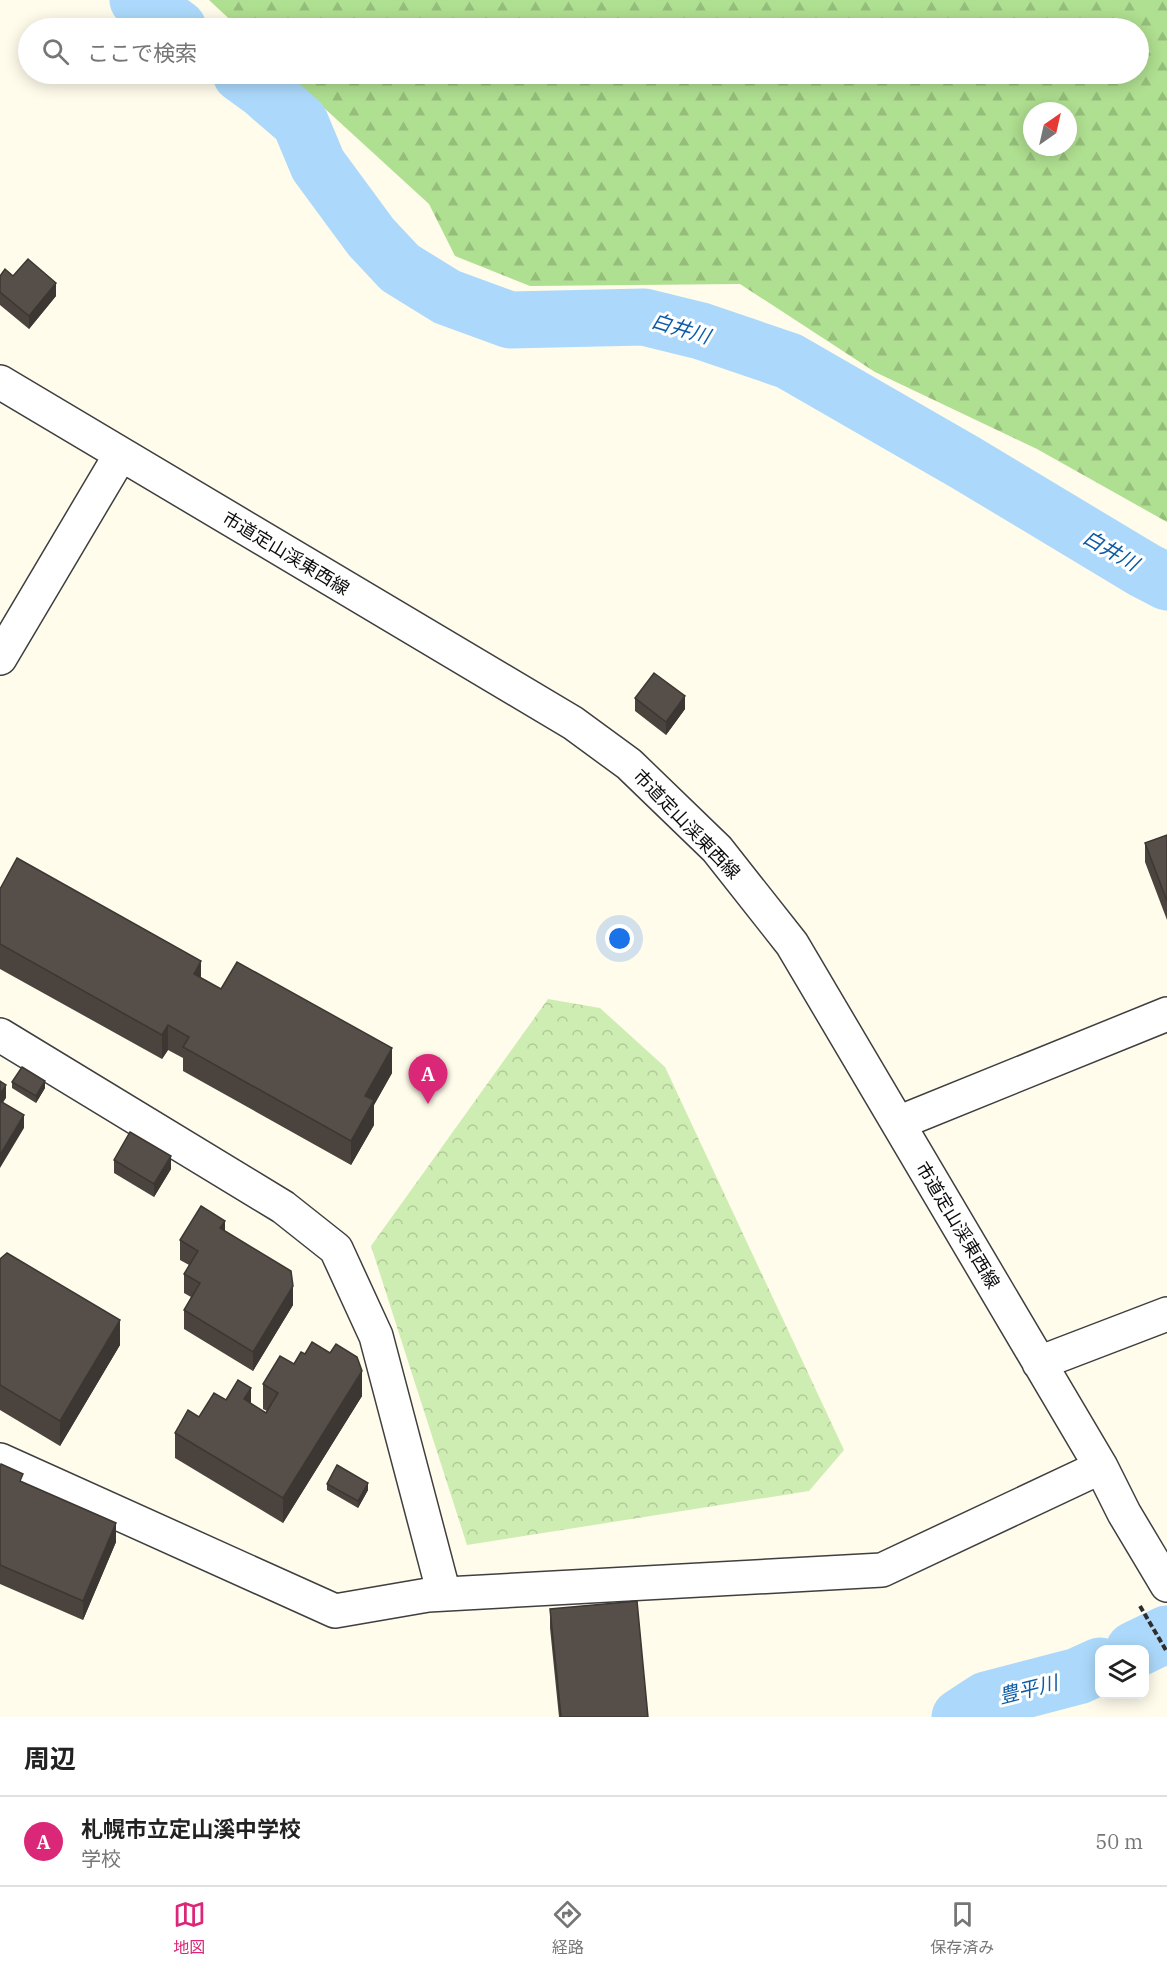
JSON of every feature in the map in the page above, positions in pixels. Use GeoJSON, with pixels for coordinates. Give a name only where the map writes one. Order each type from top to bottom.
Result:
{"type":"FeatureCollection","features":[{"type":"Feature","properties":{"kind":"street","name":"市道定山渓東西線"},"geometry":{"type":"LineString","coordinates":[[0,382],[573,723],[629,764],[717,849],[792,944],[1101,1467],[1124,1513],[1167,1585]]}},
{"type":"Feature","properties":{"kind":"street"},"geometry":{"type":"LineString","coordinates":[[0,658],[121,454]]}},
{"type":"Feature","properties":{"kind":"street"},"geometry":{"type":"LineString","coordinates":[[898,1123],[1167,1014]]}},
{"type":"Feature","properties":{"kind":"street"},"geometry":{"type":"LineString","coordinates":[[0,1035],[283,1207],[336,1248],[376,1336],[444,1594]]}},
{"type":"Feature","properties":{"kind":"street"},"geometry":{"type":"LineString","coordinates":[[1039,1363],[1167,1314]]}},
{"type":"Feature","properties":{"kind":"street"},"geometry":{"type":"LineString","coordinates":[[0,1460],[335,1611],[428,1595],[882,1570],[1101,1467]]}},
{"type":"Feature","properties":{"kind":"green space"},"geometry":{"type":"Polygon","coordinates":[[[209,0],[1167,0],[1167,522],[1037,449],[875,372],[740,284],[530,286],[455,256],[429,204],[298,84],[1149,84],[1149,18],[228,18],[209,0]]]}},
{"type":"Feature","properties":{"kind":"green space"},"geometry":{"type":"Polygon","coordinates":[[[548,999],[600,1008],[665,1067],[844,1450],[809,1491],[467,1545],[371,1246],[548,999]]]}},
{"type":"Feature","properties":{"kind":"building"},"geometry":{"type":"Polygon","coordinates":[[[28,259],[56,283],[29,316],[0,292],[0,276],[5,269],[13,276],[28,259]]]}},
{"type":"Feature","properties":{"kind":"building"},"geometry":{"type":"Polygon","coordinates":[[[654,673],[685,696],[666,722],[635,698],[654,673]]]}},
{"type":"Feature","properties":{"kind":"building"},"geometry":{"type":"Polygon","coordinates":[[[1167,835],[1167,901],[1145,843],[1167,835]]]}},
{"type":"Feature","properties":{"kind":"building"},"geometry":{"type":"Polygon","coordinates":[[[17,858],[201,961],[194,974],[221,989],[237,962],[392,1048],[365,1096],[374,1100],[351,1141],[183,1047],[189,1037],[168,1025],[162,1035],[0,944],[0,889],[17,858]]]}},
{"type":"Feature","properties":{"kind":"building"},"geometry":{"type":"Polygon","coordinates":[[[22,1067],[45,1081],[36,1096],[12,1082],[22,1067]]]}},
{"type":"Feature","properties":{"kind":"building"},"geometry":{"type":"Polygon","coordinates":[[[0,1081],[6,1085],[0,1094],[0,1081]]]}},
{"type":"Feature","properties":{"kind":"building"},"geometry":{"type":"Polygon","coordinates":[[[0,1101],[24,1115],[0,1155],[0,1101]]]}},
{"type":"Feature","properties":{"kind":"building"},"geometry":{"type":"Polygon","coordinates":[[[130,1132],[171,1156],[154,1184],[114,1160],[130,1132]]]}},
{"type":"Feature","properties":{"kind":"building"},"geometry":{"type":"Polygon","coordinates":[[[201,1206],[225,1221],[220,1228],[291,1271],[293,1286],[253,1352],[184,1310],[200,1283],[184,1274],[198,1251],[180,1240],[201,1206]]]}},
{"type":"Feature","properties":{"kind":"building"},"geometry":{"type":"Polygon","coordinates":[[[7,1253],[120,1320],[60,1421],[0,1385],[0,1259],[7,1253]]]}},
{"type":"Feature","properties":{"kind":"building"},"geometry":{"type":"Polygon","coordinates":[[[312,1342],[330,1353],[336,1344],[357,1357],[362,1371],[283,1498],[175,1433],[188,1410],[199,1417],[214,1393],[226,1400],[238,1380],[251,1388],[244,1399],[266,1413],[278,1393],[263,1384],[280,1356],[294,1364],[301,1352],[305,1354],[312,1342]]]}},
{"type":"Feature","properties":{"kind":"building"},"geometry":{"type":"Polygon","coordinates":[[[1,1464],[23,1474],[20,1481],[116,1523],[83,1601],[0,1565],[1,1464]]]}},
{"type":"Feature","properties":{"kind":"building"},"geometry":{"type":"Polygon","coordinates":[[[337,1465],[368,1483],[358,1501],[327,1484],[337,1465]]]}},
{"type":"Feature","properties":{"kind":"building"},"geometry":{"type":"Polygon","coordinates":[[[637,1601],[648,1717],[561,1717],[550,1609],[637,1601]]]}},
{"type":"Feature","properties":{"kind":"waterway","name":"白井川"},"geometry":{"type":"LineString","coordinates":[[138,0],[164,18]]}},
{"type":"Feature","properties":{"kind":"waterway","name":"白井川"},"geometry":{"type":"LineString","coordinates":[[255,84],[300,122],[318,165],[371,237],[400,268],[447,297],[510,320],[644,317],[701,331],[789,361],[1167,582]]}},
{"type":"Feature","properties":{"kind":"waterway","name":"豊平川"},"geometry":{"type":"LineString","coordinates":[[1144,1645],[1167,1634]]}},
{"type":"Feature","properties":{"kind":"waterway","name":"豊平川"},"geometry":{"type":"LineString","coordinates":[[960,1717],[986,1700],[1078,1676],[1095,1668]]}},
{"type":"Feature","properties":{"kind":"place","name":"札幌市立定山溪中学校"},"geometry":{"type":"Point","coordinates":[428,1104]}}]}
